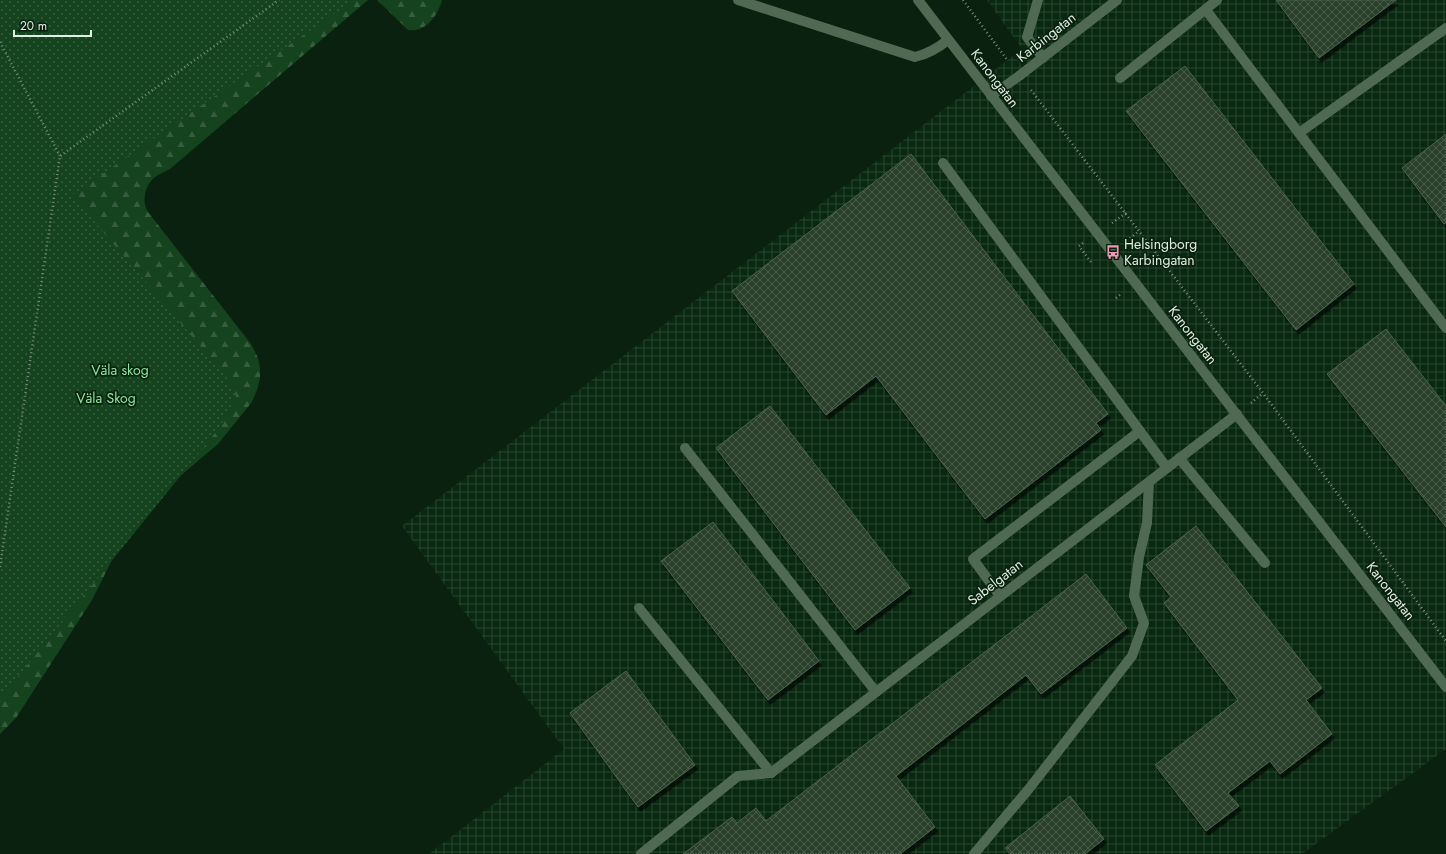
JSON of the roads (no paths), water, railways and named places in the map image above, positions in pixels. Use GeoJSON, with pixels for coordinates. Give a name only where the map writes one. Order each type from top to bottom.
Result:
{"type":"FeatureCollection","features":[{"type":"Feature","properties":{"kind":"street"},"geometry":{"type":"LineString","coordinates":[[738,0],[915,57],[923,56],[934,51],[948,40]]}},
{"type":"Feature","properties":{"kind":"street","name":"Kanongatan"},"geometry":{"type":"LineString","coordinates":[[918,0],[1446,687]]}},
{"type":"Feature","properties":{"kind":"street"},"geometry":{"type":"LineString","coordinates":[[1038,0],[1027,37],[1043,58]]}},
{"type":"Feature","properties":{"kind":"street","name":"Karbingatan"},"geometry":{"type":"LineString","coordinates":[[991,96],[1043,58],[1117,0]]}},
{"type":"Feature","properties":{"kind":"street"},"geometry":{"type":"LineString","coordinates":[[1120,78],[1217,0]]}},
{"type":"Feature","properties":{"kind":"street"},"geometry":{"type":"LineString","coordinates":[[1206,10],[1446,328]]}},
{"type":"Feature","properties":{"kind":"street"},"geometry":{"type":"LineString","coordinates":[[1299,133],[1446,28]]}},
{"type":"Feature","properties":{"kind":"street"},"geometry":{"type":"LineString","coordinates":[[943,164],[1167,468]]}},
{"type":"Feature","properties":{"kind":"street","name":"Sabelgatan"},"geometry":{"type":"LineString","coordinates":[[771,773],[1237,414]]}},
{"type":"Feature","properties":{"kind":"street"},"geometry":{"type":"LineString","coordinates":[[1000,596],[973,559],[1140,431]]}},
{"type":"Feature","properties":{"kind":"street"},"geometry":{"type":"LineString","coordinates":[[685,448],[876,692]]}},
{"type":"Feature","properties":{"kind":"street"},"geometry":{"type":"LineString","coordinates":[[1179,458],[1265,563]]}},
{"type":"Feature","properties":{"kind":"street"},"geometry":{"type":"LineString","coordinates":[[974,854],[1028,790],[1132,656],[1144,623],[1134,596],[1139,557],[1147,523],[1149,482]]}},
{"type":"Feature","properties":{"kind":"street"},"geometry":{"type":"LineString","coordinates":[[639,608],[771,773]]}},
{"type":"Feature","properties":{"kind":"street"},"geometry":{"type":"LineString","coordinates":[[641,854],[738,776],[771,773]]}},
{"type":"Feature","properties":{"kind":"place","name":"Helsingborg Karbingatan"},"geometry":{"type":"Point","coordinates":[1113,252]}},
{"type":"Feature","properties":{"kind":"park label","name":"Väla skog"},"geometry":{"type":"Point","coordinates":[120,370]}},
{"type":"Feature","properties":{"kind":"park label","name":"Väla Skog"},"geometry":{"type":"Point","coordinates":[106,398]}}]}
